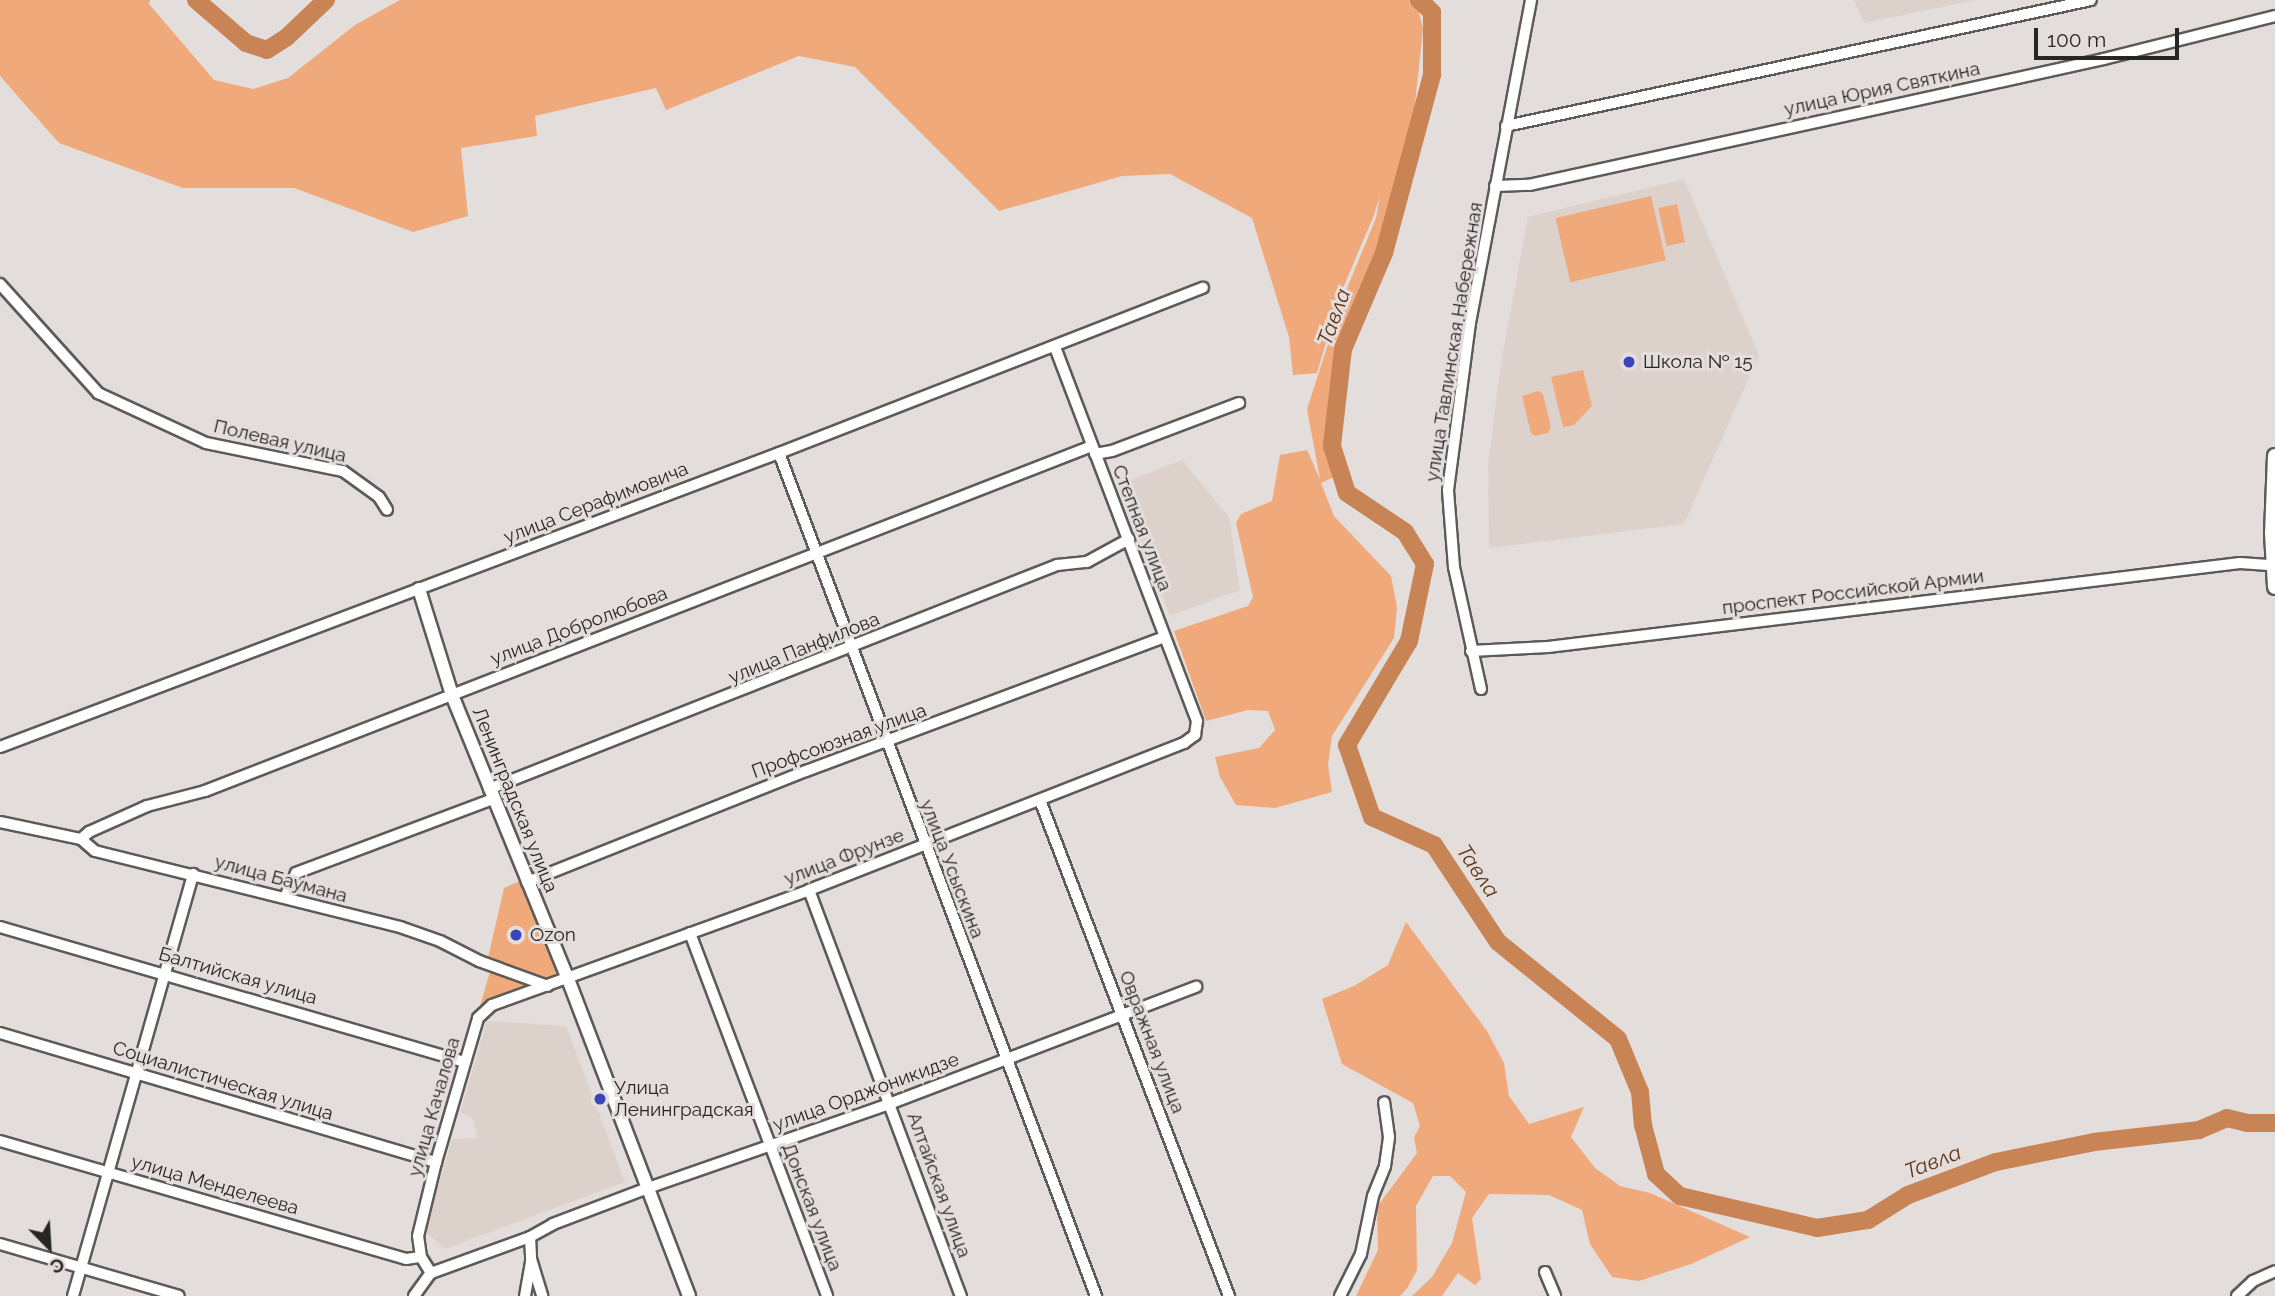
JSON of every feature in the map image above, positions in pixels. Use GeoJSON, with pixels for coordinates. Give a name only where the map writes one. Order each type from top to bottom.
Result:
{"type":"FeatureCollection","features":[{"type":"Feature","properties":{"kind":"main road"},"geometry":{"type":"LineString","coordinates":[[2275,456],[2272,565],[2275,587]]}},
{"type":"Feature","properties":{"kind":"street","name":"улица Тавлинская Набережная"},"geometry":{"type":"LineString","coordinates":[[1481,689],[1454,567],[1448,490],[1470,323],[1531,0]]}},
{"type":"Feature","properties":{"kind":"street"},"geometry":{"type":"LineString","coordinates":[[1506,126],[2091,0]]}},
{"type":"Feature","properties":{"kind":"street","name":"улица Юрия Святкина"},"geometry":{"type":"LineString","coordinates":[[1495,186],[1529,185],[2104,59],[2275,16]]}},
{"type":"Feature","properties":{"kind":"street","name":"Полевая улица"},"geometry":{"type":"LineString","coordinates":[[0,284],[98,393],[206,443],[343,471],[379,497],[387,510]]}},
{"type":"Feature","properties":{"kind":"street","name":"улица Серафимовича"},"geometry":{"type":"LineString","coordinates":[[0,747],[779,453],[1203,288]]}},
{"type":"Feature","properties":{"kind":"street","name":"Степная улица"},"geometry":{"type":"LineString","coordinates":[[1055,347],[1197,721]]}},
{"type":"Feature","properties":{"kind":"street","name":"улица Добролюбова"},"geometry":{"type":"LineString","coordinates":[[81,839],[89,832],[147,806],[205,791],[816,552],[1094,450],[1112,451],[1239,404]]}},
{"type":"Feature","properties":{"kind":"street","name":"улица Усыскина"},"geometry":{"type":"LineString","coordinates":[[779,453],[850,649],[1096,1296]]}},
{"type":"Feature","properties":{"kind":"street","name":"улица Панфилова"},"geometry":{"type":"LineString","coordinates":[[285,897],[296,873],[1057,565],[1087,562],[1129,539]]}},
{"type":"Feature","properties":{"kind":"street","name":"проспект Российской Армии"},"geometry":{"type":"LineString","coordinates":[[1471,651],[1548,647],[2240,563],[2272,565]]}},
{"type":"Feature","properties":{"kind":"street","name":"Ленинградская улица"},"geometry":{"type":"LineString","coordinates":[[419,589],[452,695],[568,979],[690,1296]]}},
{"type":"Feature","properties":{"kind":"street","name":"Профсоюзная улица"},"geometry":{"type":"LineString","coordinates":[[527,882],[703,811],[1164,637]]}},
{"type":"Feature","properties":{"kind":"street","name":"улица Фрунзе"},"geometry":{"type":"LineString","coordinates":[[568,979],[809,890],[1192,739],[1197,729],[1197,721]]}},
{"type":"Feature","properties":{"kind":"street","name":"Овражная улица"},"geometry":{"type":"LineString","coordinates":[[1040,800],[1229,1296]]}},
{"type":"Feature","properties":{"kind":"street","name":"улица Баумана"},"geometry":{"type":"LineString","coordinates":[[0,821],[81,839],[95,851],[400,927],[440,941],[479,961],[549,986]]}},
{"type":"Feature","properties":{"kind":"street"},"geometry":{"type":"LineString","coordinates":[[73,1296],[193,874]]}},
{"type":"Feature","properties":{"kind":"street","name":"Алтайская улица"},"geometry":{"type":"LineString","coordinates":[[809,890],[961,1296]]}},
{"type":"Feature","properties":{"kind":"street","name":"Балтийская улица"},"geometry":{"type":"LineString","coordinates":[[0,927],[166,973],[465,1062]]}},
{"type":"Feature","properties":{"kind":"street","name":"Донская улица"},"geometry":{"type":"LineString","coordinates":[[690,933],[827,1296]]}},
{"type":"Feature","properties":{"kind":"street","name":"улица Качалова"},"geometry":{"type":"LineString","coordinates":[[421,1257],[418,1236],[478,1018],[492,1005],[568,979]]}},
{"type":"Feature","properties":{"kind":"street","name":"улица Орджоникидзе"},"geometry":{"type":"LineString","coordinates":[[431,1273],[530,1237],[553,1224],[648,1188],[890,1104],[1196,987]]}},
{"type":"Feature","properties":{"kind":"street","name":"Социалистическая улица"},"geometry":{"type":"LineString","coordinates":[[0,1033],[436,1163]]}},
{"type":"Feature","properties":{"kind":"street"},"geometry":{"type":"LineString","coordinates":[[1340,1296],[1361,1254],[1373,1196],[1385,1166],[1388,1137],[1384,1102]]}},
{"type":"Feature","properties":{"kind":"street","name":"улица Менделеева"},"geometry":{"type":"LineString","coordinates":[[0,1141],[406,1259],[421,1257]]}},
{"type":"Feature","properties":{"kind":"street"},"geometry":{"type":"LineString","coordinates":[[525,1296],[531,1259],[530,1237]]}},
{"type":"Feature","properties":{"kind":"street"},"geometry":{"type":"LineString","coordinates":[[0,1244],[179,1296]]}},
{"type":"Feature","properties":{"kind":"street"},"geometry":{"type":"LineString","coordinates":[[414,1296],[431,1273],[421,1257]]}},
{"type":"Feature","properties":{"kind":"street"},"geometry":{"type":"LineString","coordinates":[[531,1259],[542,1296]]}},
{"type":"Feature","properties":{"kind":"street"},"geometry":{"type":"LineString","coordinates":[[2237,1296],[2253,1281],[2275,1271]]}},
{"type":"Feature","properties":{"kind":"street"},"geometry":{"type":"LineString","coordinates":[[1545,1272],[1555,1296]]}},
{"type":"Feature","properties":{"kind":"shaded area"},"geometry":{"type":"Polygon","coordinates":[[[0,0],[150,0],[149,4],[214,80],[253,89],[288,78],[355,25],[400,0],[1416,0],[1423,29],[1404,206],[1348,360],[1329,403],[1347,471],[1321,483],[1334,516],[1391,576],[1397,607],[1394,638],[1332,736],[1328,765],[1332,792],[1275,808],[1236,805],[1220,777],[1215,757],[1259,748],[1275,730],[1268,711],[1248,710],[1206,721],[1174,631],[1248,606],[1253,597],[1236,523],[1241,514],[1272,501],[1280,455],[1307,450],[1320,479],[1307,409],[1343,298],[1376,218],[1380,195],[1340,295],[1317,373],[1293,375],[1289,337],[1252,218],[1170,174],[1122,176],[999,211],[855,67],[799,56],[666,110],[656,88],[535,116],[537,136],[461,148],[468,216],[413,232],[294,188],[183,188],[59,143],[0,76],[0,0]]]}},
{"type":"Feature","properties":{"kind":"shaded area"},"geometry":{"type":"Polygon","coordinates":[[[1854,0],[1976,0],[1864,23],[1854,0]]]}},
{"type":"Feature","properties":{"kind":"shaded area","name":"Школа № 15"},"geometry":{"type":"Polygon","coordinates":[[[1684,179],[1759,355],[1684,524],[1489,548],[1488,464],[1500,369],[1528,217],[1684,179]]]}},
{"type":"Feature","properties":{"kind":"shaded area"},"geometry":{"type":"Polygon","coordinates":[[[1651,196],[1666,260],[1570,282],[1556,218],[1651,196]]]}},
{"type":"Feature","properties":{"kind":"shaded area"},"geometry":{"type":"Polygon","coordinates":[[[1677,204],[1685,242],[1667,246],[1658,208],[1677,204]]]}},
{"type":"Feature","properties":{"kind":"shaded area"},"geometry":{"type":"Polygon","coordinates":[[[1583,370],[1592,406],[1574,425],[1563,427],[1551,377],[1583,370]]]}},
{"type":"Feature","properties":{"kind":"shaded area"},"geometry":{"type":"Polygon","coordinates":[[[1538,391],[1543,394],[1551,427],[1548,433],[1535,436],[1531,433],[1522,396],[1538,391]]]}},
{"type":"Feature","properties":{"kind":"shaded area"},"geometry":{"type":"Polygon","coordinates":[[[1182,460],[1229,517],[1240,590],[1170,616],[1118,485],[1182,460]]]}},
{"type":"Feature","properties":{"kind":"shaded area"},"geometry":{"type":"Polygon","coordinates":[[[520,881],[549,945],[557,969],[554,977],[543,980],[491,962],[488,958],[504,888],[520,881]]]}},
{"type":"Feature","properties":{"kind":"shaded area"},"geometry":{"type":"Polygon","coordinates":[[[1406,922],[1487,1031],[1504,1063],[1509,1096],[1529,1124],[1584,1107],[1571,1137],[1595,1168],[1620,1186],[1650,1193],[1750,1237],[1691,1264],[1639,1281],[1612,1277],[1590,1244],[1582,1210],[1549,1195],[1489,1194],[1472,1218],[1481,1279],[1475,1285],[1458,1273],[1442,1296],[1412,1296],[1432,1277],[1452,1243],[1466,1192],[1450,1176],[1433,1176],[1416,1206],[1417,1270],[1408,1287],[1400,1296],[1356,1296],[1378,1250],[1377,1207],[1417,1153],[1414,1137],[1420,1126],[1413,1103],[1342,1064],[1322,999],[1354,986],[1388,965],[1406,922]]]}},
{"type":"Feature","properties":{"kind":"shaded area"},"geometry":{"type":"Polygon","coordinates":[[[490,972],[533,986],[480,1006],[490,972]]]}},
{"type":"Feature","properties":{"kind":"shaded area"},"geometry":{"type":"Polygon","coordinates":[[[487,1021],[566,1026],[625,1182],[445,1249],[425,1231],[452,1139],[478,1138],[472,1117],[460,1113],[487,1021]]]}},
{"type":"Feature","properties":{"kind":"waterway","name":"Тавла"},"geometry":{"type":"LineString","coordinates":[[196,0],[246,43],[267,50],[287,37],[326,0]]}},
{"type":"Feature","properties":{"kind":"waterway","name":"Тавла"},"geometry":{"type":"LineString","coordinates":[[1419,0],[1432,12],[1432,75],[1384,253],[1343,349],[1332,446],[1347,493],[1405,532],[1425,564],[1409,641],[1347,745],[1372,817],[1434,845],[1498,942],[1618,1039],[1640,1092],[1643,1125],[1656,1174],[1680,1196],[1817,1228],[1868,1220],[1908,1195],[1996,1162],[2094,1142],[2199,1130],[2227,1118],[2247,1123],[2275,1123]]}},
{"type":"Feature","properties":{"kind":"place","name":"Школа № 15"},"geometry":{"type":"Point","coordinates":[1629,362]}},
{"type":"Feature","properties":{"kind":"place","name":"Ozon"},"geometry":{"type":"Point","coordinates":[516,935]}},
{"type":"Feature","properties":{"kind":"place","name":"Улица Ленинградская"},"geometry":{"type":"Point","coordinates":[600,1099]}}]}
